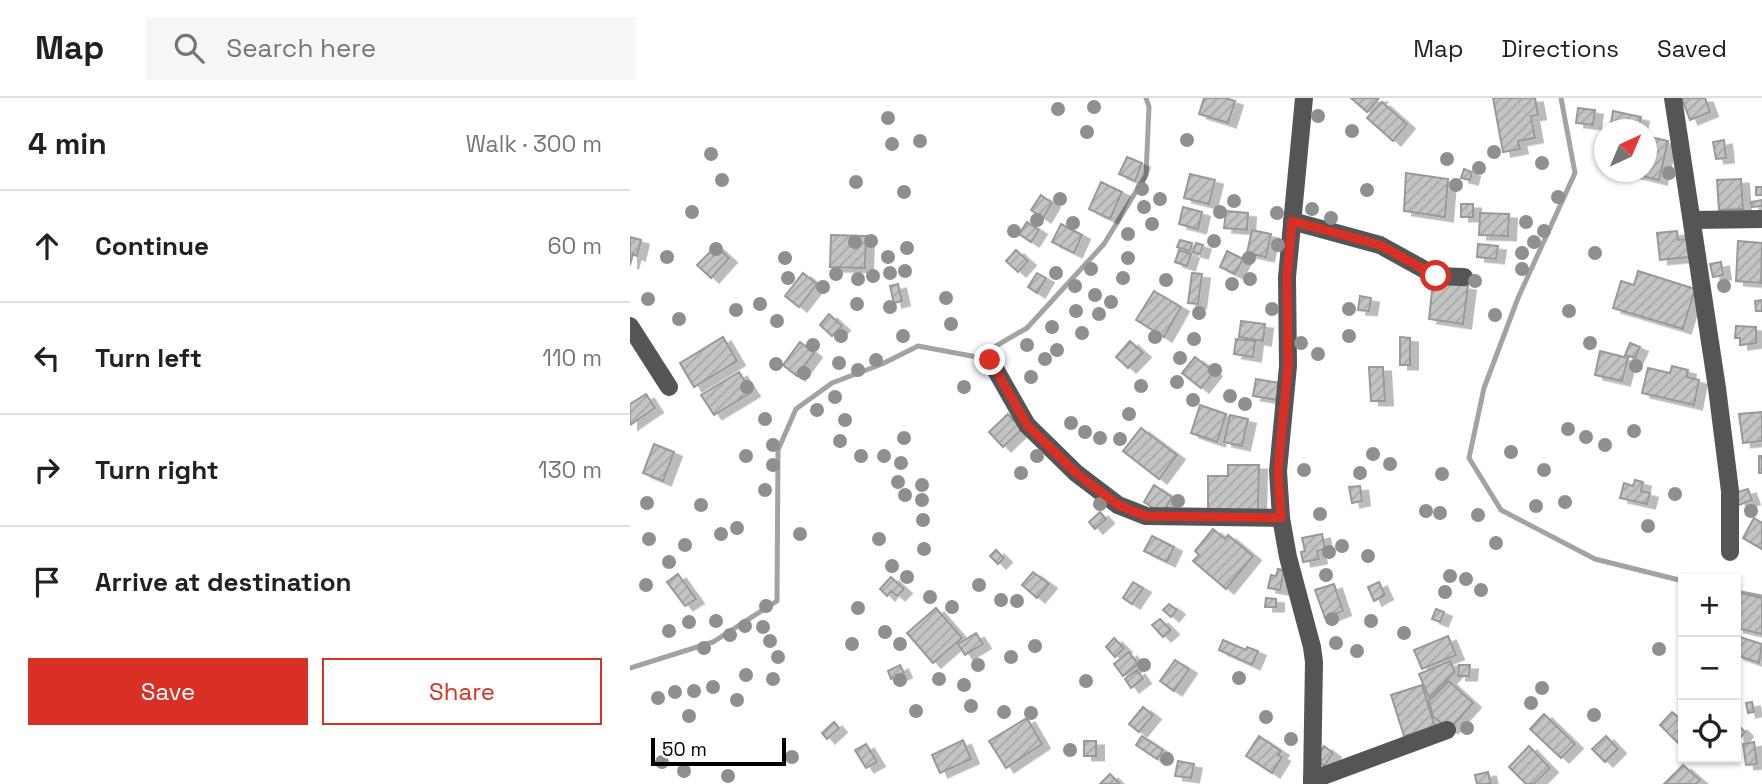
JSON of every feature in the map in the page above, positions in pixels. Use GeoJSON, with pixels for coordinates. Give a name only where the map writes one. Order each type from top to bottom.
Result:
{"type":"FeatureCollection","features":[{"type":"Feature","properties":{"kind":"street"},"geometry":{"type":"LineString","coordinates":[[1304,98],[1287,277],[1288,366],[1278,471],[1281,518],[1288,557],[1313,654],[1312,782],[1447,730]]}},
{"type":"Feature","properties":{"kind":"street"},"geometry":{"type":"LineString","coordinates":[[1673,98],[1730,491],[1730,552]]}},
{"type":"Feature","properties":{"kind":"street"},"geometry":{"type":"LineString","coordinates":[[1692,220],[1762,219]]}},
{"type":"Feature","properties":{"kind":"street"},"geometry":{"type":"LineString","coordinates":[[1292,221],[1380,245],[1436,276],[1464,277]]}},
{"type":"Feature","properties":{"kind":"street"},"geometry":{"type":"LineString","coordinates":[[630,326],[669,387]]}},
{"type":"Feature","properties":{"kind":"street"},"geometry":{"type":"LineString","coordinates":[[990,360],[1027,425],[1076,473],[1118,505],[1146,516],[1281,518]]}},
{"type":"Feature","properties":{"kind":"building"},"geometry":{"type":"Polygon","coordinates":[[[1204,98],[1235,101],[1228,123],[1199,114],[1204,98]]]}},
{"type":"Feature","properties":{"kind":"building"},"geometry":{"type":"Polygon","coordinates":[[[1351,98],[1379,98],[1367,112],[1351,98]]]}},
{"type":"Feature","properties":{"kind":"building"},"geometry":{"type":"Polygon","coordinates":[[[1493,98],[1535,98],[1538,115],[1531,116],[1535,138],[1518,141],[1520,149],[1503,152],[1493,98]]]}},
{"type":"Feature","properties":{"kind":"building"},"geometry":{"type":"Polygon","coordinates":[[[1705,98],[1710,112],[1690,120],[1682,99],[1705,98]]]}},
{"type":"Feature","properties":{"kind":"building"},"geometry":{"type":"Polygon","coordinates":[[[1382,102],[1407,124],[1393,141],[1367,118],[1382,102]]]}},
{"type":"Feature","properties":{"kind":"building"},"geometry":{"type":"Polygon","coordinates":[[[1578,108],[1595,110],[1593,125],[1576,123],[1578,108]]]}},
{"type":"Feature","properties":{"kind":"building"},"geometry":{"type":"Polygon","coordinates":[[[1613,111],[1641,117],[1641,119],[1612,119],[1613,111]]]}},
{"type":"Feature","properties":{"kind":"building"},"geometry":{"type":"Polygon","coordinates":[[[1657,138],[1668,141],[1657,180],[1657,138]]]}},
{"type":"Feature","properties":{"kind":"building"},"geometry":{"type":"Polygon","coordinates":[[[1724,140],[1726,158],[1716,159],[1713,142],[1724,140]]]}},
{"type":"Feature","properties":{"kind":"building"},"geometry":{"type":"Polygon","coordinates":[[[1127,157],[1142,163],[1135,181],[1119,174],[1127,157]]]}},
{"type":"Feature","properties":{"kind":"building"},"geometry":{"type":"Polygon","coordinates":[[[1464,169],[1472,172],[1470,180],[1461,178],[1464,169]]]}},
{"type":"Feature","properties":{"kind":"building"},"geometry":{"type":"Polygon","coordinates":[[[1406,173],[1448,179],[1445,217],[1404,211],[1406,173]]]}},
{"type":"Feature","properties":{"kind":"building"},"geometry":{"type":"Polygon","coordinates":[[[1190,174],[1215,180],[1209,204],[1184,198],[1190,174]]]}},
{"type":"Feature","properties":{"kind":"building"},"geometry":{"type":"Polygon","coordinates":[[[1741,179],[1743,209],[1719,210],[1717,180],[1741,179]]]}},
{"type":"Feature","properties":{"kind":"building"},"geometry":{"type":"Polygon","coordinates":[[[1101,182],[1122,192],[1110,219],[1089,209],[1101,182]]]}},
{"type":"Feature","properties":{"kind":"building"},"geometry":{"type":"Polygon","coordinates":[[[1756,187],[1762,187],[1762,195],[1756,195],[1756,187]]]}},
{"type":"Feature","properties":{"kind":"building"},"geometry":{"type":"Polygon","coordinates":[[[1041,195],[1052,203],[1043,218],[1031,210],[1041,195]]]}},
{"type":"Feature","properties":{"kind":"building"},"geometry":{"type":"Polygon","coordinates":[[[1762,200],[1762,206],[1752,207],[1751,202],[1762,200]]]}},
{"type":"Feature","properties":{"kind":"building"},"geometry":{"type":"Polygon","coordinates":[[[1461,204],[1473,204],[1473,217],[1461,217],[1461,204]]]}},
{"type":"Feature","properties":{"kind":"building"},"geometry":{"type":"Polygon","coordinates":[[[1183,207],[1202,212],[1198,229],[1179,224],[1183,207]]]}},
{"type":"Feature","properties":{"kind":"building"},"geometry":{"type":"Polygon","coordinates":[[[1226,211],[1248,213],[1247,230],[1224,228],[1226,211]]]}},
{"type":"Feature","properties":{"kind":"building"},"geometry":{"type":"Polygon","coordinates":[[[1480,213],[1509,214],[1508,236],[1479,235],[1480,213]]]}},
{"type":"Feature","properties":{"kind":"building"},"geometry":{"type":"Polygon","coordinates":[[[1027,222],[1039,230],[1031,242],[1019,234],[1027,222]]]}},
{"type":"Feature","properties":{"kind":"building"},"geometry":{"type":"Polygon","coordinates":[[[1061,224],[1082,235],[1074,253],[1052,242],[1061,224]]]}},
{"type":"Feature","properties":{"kind":"building"},"geometry":{"type":"Polygon","coordinates":[[[1252,230],[1271,234],[1266,257],[1247,253],[1252,230]]]}},
{"type":"Feature","properties":{"kind":"building"},"geometry":{"type":"Polygon","coordinates":[[[1677,231],[1678,240],[1687,239],[1689,257],[1660,260],[1657,233],[1677,231]]]}},
{"type":"Feature","properties":{"kind":"building"},"geometry":{"type":"Polygon","coordinates":[[[831,235],[866,236],[865,268],[830,267],[831,235]]]}},
{"type":"Feature","properties":{"kind":"building"},"geometry":{"type":"Polygon","coordinates":[[[630,237],[641,240],[637,256],[633,254],[630,265],[630,237]]]}},
{"type":"Feature","properties":{"kind":"building"},"geometry":{"type":"Polygon","coordinates":[[[1180,240],[1192,243],[1190,251],[1177,247],[1180,240]]]}},
{"type":"Feature","properties":{"kind":"building"},"geometry":{"type":"Polygon","coordinates":[[[1738,241],[1762,243],[1761,283],[1736,281],[1738,241]]]}},
{"type":"Feature","properties":{"kind":"building"},"geometry":{"type":"Polygon","coordinates":[[[1196,243],[1203,245],[1200,254],[1193,252],[1196,243]]]}},
{"type":"Feature","properties":{"kind":"building"},"geometry":{"type":"Polygon","coordinates":[[[1478,244],[1498,246],[1496,259],[1477,257],[1478,244]]]}},
{"type":"Feature","properties":{"kind":"building"},"geometry":{"type":"Polygon","coordinates":[[[716,246],[729,258],[711,278],[697,265],[716,246]]]}},
{"type":"Feature","properties":{"kind":"building"},"geometry":{"type":"Polygon","coordinates":[[[1016,250],[1028,261],[1018,272],[1006,261],[1016,250]]]}},
{"type":"Feature","properties":{"kind":"building"},"geometry":{"type":"Polygon","coordinates":[[[1179,250],[1191,254],[1187,266],[1175,262],[1179,250]]]}},
{"type":"Feature","properties":{"kind":"building"},"geometry":{"type":"Polygon","coordinates":[[[1227,251],[1243,259],[1235,274],[1220,267],[1227,251]]]}},
{"type":"Feature","properties":{"kind":"building"},"geometry":{"type":"Polygon","coordinates":[[[1721,262],[1723,275],[1713,277],[1710,264],[1721,262]]]}},
{"type":"Feature","properties":{"kind":"building"},"geometry":{"type":"Polygon","coordinates":[[[1638,271],[1695,289],[1683,329],[1613,308],[1621,281],[1634,285],[1638,271]]]}},
{"type":"Feature","properties":{"kind":"building"},"geometry":{"type":"Polygon","coordinates":[[[803,273],[817,284],[799,307],[785,296],[803,273]]]}},
{"type":"Feature","properties":{"kind":"building"},"geometry":{"type":"Polygon","coordinates":[[[1037,273],[1046,278],[1037,293],[1028,287],[1037,273]]]}},
{"type":"Feature","properties":{"kind":"building"},"geometry":{"type":"Polygon","coordinates":[[[1192,273],[1202,274],[1198,304],[1188,303],[1192,273]]]}},
{"type":"Feature","properties":{"kind":"building"},"geometry":{"type":"Polygon","coordinates":[[[1433,282],[1468,286],[1463,324],[1429,319],[1433,282]]]}},
{"type":"Feature","properties":{"kind":"building"},"geometry":{"type":"Polygon","coordinates":[[[898,284],[902,301],[894,303],[890,286],[898,284]]]}},
{"type":"Feature","properties":{"kind":"building"},"geometry":{"type":"Polygon","coordinates":[[[1154,291],[1181,307],[1164,337],[1136,320],[1154,291]]]}},
{"type":"Feature","properties":{"kind":"building"},"geometry":{"type":"Polygon","coordinates":[[[1360,296],[1371,298],[1369,311],[1358,310],[1360,296]]]}},
{"type":"Feature","properties":{"kind":"building"},"geometry":{"type":"Polygon","coordinates":[[[1762,300],[1762,311],[1756,311],[1755,301],[1762,300]]]}},
{"type":"Feature","properties":{"kind":"building"},"geometry":{"type":"Polygon","coordinates":[[[829,314],[842,326],[832,336],[820,325],[829,314]]]}},
{"type":"Feature","properties":{"kind":"building"},"geometry":{"type":"Polygon","coordinates":[[[1241,321],[1265,324],[1263,341],[1239,337],[1241,321]]]}},
{"type":"Feature","properties":{"kind":"building"},"geometry":{"type":"Polygon","coordinates":[[[1736,326],[1756,327],[1756,343],[1740,345],[1740,338],[1735,338],[1736,326]]]}},
{"type":"Feature","properties":{"kind":"building"},"geometry":{"type":"Polygon","coordinates":[[[723,337],[737,361],[694,387],[680,363],[723,337]]]}},
{"type":"Feature","properties":{"kind":"building"},"geometry":{"type":"Polygon","coordinates":[[[1400,337],[1410,338],[1410,365],[1400,365],[1400,337]]]}},
{"type":"Feature","properties":{"kind":"building"},"geometry":{"type":"Polygon","coordinates":[[[1236,339],[1255,341],[1253,357],[1234,354],[1236,339]]]}},
{"type":"Feature","properties":{"kind":"building"},"geometry":{"type":"Polygon","coordinates":[[[1130,341],[1143,353],[1128,368],[1116,357],[1130,341]]]}},
{"type":"Feature","properties":{"kind":"building"},"geometry":{"type":"Polygon","coordinates":[[[800,342],[814,353],[797,376],[783,365],[800,342]]]}},
{"type":"Feature","properties":{"kind":"building"},"geometry":{"type":"Polygon","coordinates":[[[1630,343],[1640,347],[1635,358],[1625,355],[1630,343]]]}},
{"type":"Feature","properties":{"kind":"building"},"geometry":{"type":"Polygon","coordinates":[[[1600,351],[1628,358],[1622,381],[1595,375],[1600,351]]]}},
{"type":"Feature","properties":{"kind":"building"},"geometry":{"type":"Polygon","coordinates":[[[1195,357],[1214,372],[1201,388],[1182,373],[1195,357]]]}},
{"type":"Feature","properties":{"kind":"building"},"geometry":{"type":"Polygon","coordinates":[[[1672,366],[1688,370],[1687,377],[1699,380],[1694,405],[1642,393],[1648,368],[1670,373],[1672,366]]]}},
{"type":"Feature","properties":{"kind":"building"},"geometry":{"type":"Polygon","coordinates":[[[1369,367],[1383,367],[1385,401],[1371,401],[1369,367]]]}},
{"type":"Feature","properties":{"kind":"building"},"geometry":{"type":"Polygon","coordinates":[[[739,372],[752,392],[714,415],[701,395],[739,372]]]}},
{"type":"Feature","properties":{"kind":"building"},"geometry":{"type":"Polygon","coordinates":[[[1256,379],[1280,383],[1277,400],[1253,396],[1256,379]]]}},
{"type":"Feature","properties":{"kind":"building"},"geometry":{"type":"Polygon","coordinates":[[[646,394],[655,408],[630,425],[630,404],[646,394]]]}},
{"type":"Feature","properties":{"kind":"building"},"geometry":{"type":"Polygon","coordinates":[[[1200,405],[1226,414],[1217,442],[1191,433],[1200,405]]]}},
{"type":"Feature","properties":{"kind":"building"},"geometry":{"type":"Polygon","coordinates":[[[1762,412],[1762,441],[1743,443],[1739,414],[1762,412]]]}},
{"type":"Feature","properties":{"kind":"building"},"geometry":{"type":"Polygon","coordinates":[[[1008,414],[1022,429],[1003,447],[989,432],[1008,414]]]}},
{"type":"Feature","properties":{"kind":"building"},"geometry":{"type":"Polygon","coordinates":[[[1230,415],[1248,419],[1242,446],[1224,442],[1230,415]]]}},
{"type":"Feature","properties":{"kind":"building"},"geometry":{"type":"Polygon","coordinates":[[[1141,428],[1177,455],[1159,479],[1123,451],[1141,428]]]}},
{"type":"Feature","properties":{"kind":"building"},"geometry":{"type":"Polygon","coordinates":[[[654,444],[674,452],[663,481],[643,473],[654,444]]]}},
{"type":"Feature","properties":{"kind":"building"},"geometry":{"type":"Polygon","coordinates":[[[1759,456],[1762,456],[1762,473],[1759,473],[1759,456]]]}},
{"type":"Feature","properties":{"kind":"building"},"geometry":{"type":"Polygon","coordinates":[[[1228,465],[1259,465],[1258,511],[1208,510],[1208,476],[1228,476],[1228,465]]]}},
{"type":"Feature","properties":{"kind":"building"},"geometry":{"type":"Polygon","coordinates":[[[1635,480],[1643,482],[1641,491],[1650,493],[1647,504],[1620,498],[1624,483],[1633,486],[1635,480]]]}},
{"type":"Feature","properties":{"kind":"building"},"geometry":{"type":"Polygon","coordinates":[[[1154,485],[1172,497],[1162,514],[1144,502],[1154,485]]]}},
{"type":"Feature","properties":{"kind":"building"},"geometry":{"type":"Polygon","coordinates":[[[1360,486],[1362,501],[1352,503],[1349,487],[1360,486]]]}},
{"type":"Feature","properties":{"kind":"building"},"geometry":{"type":"Polygon","coordinates":[[[1748,489],[1752,500],[1739,505],[1735,493],[1748,489]]]}},
{"type":"Feature","properties":{"kind":"building"},"geometry":{"type":"Polygon","coordinates":[[[1100,512],[1106,519],[1095,529],[1089,522],[1100,512]]]}},
{"type":"Feature","properties":{"kind":"building"},"geometry":{"type":"Polygon","coordinates":[[[1754,518],[1762,523],[1762,549],[1743,538],[1754,518]]]}},
{"type":"Feature","properties":{"kind":"building"},"geometry":{"type":"Polygon","coordinates":[[[1213,529],[1225,539],[1228,535],[1253,556],[1226,589],[1193,561],[1199,555],[1195,551],[1213,529]]]}},
{"type":"Feature","properties":{"kind":"building"},"geometry":{"type":"Polygon","coordinates":[[[1322,534],[1325,549],[1317,551],[1319,559],[1303,562],[1301,552],[1305,551],[1302,538],[1322,534]]]}},
{"type":"Feature","properties":{"kind":"building"},"geometry":{"type":"Polygon","coordinates":[[[1152,536],[1174,547],[1167,562],[1144,551],[1152,536]]]}},
{"type":"Feature","properties":{"kind":"building"},"geometry":{"type":"Polygon","coordinates":[[[996,550],[1004,558],[998,564],[990,556],[996,550]]]}},
{"type":"Feature","properties":{"kind":"building"},"geometry":{"type":"Polygon","coordinates":[[[1278,569],[1284,570],[1280,590],[1268,588],[1271,575],[1276,576],[1278,569]]]}},
{"type":"Feature","properties":{"kind":"building"},"geometry":{"type":"Polygon","coordinates":[[[1033,572],[1049,584],[1037,598],[1022,585],[1033,572]]]}},
{"type":"Feature","properties":{"kind":"building"},"geometry":{"type":"Polygon","coordinates":[[[678,574],[696,599],[685,606],[667,582],[678,574]]]}},
{"type":"Feature","properties":{"kind":"building"},"geometry":{"type":"Polygon","coordinates":[[[891,577],[904,589],[897,596],[891,591],[887,596],[880,589],[891,577]]]}},
{"type":"Feature","properties":{"kind":"building"},"geometry":{"type":"Polygon","coordinates":[[[1133,582],[1143,588],[1132,604],[1123,598],[1133,582]]]}},
{"type":"Feature","properties":{"kind":"building"},"geometry":{"type":"Polygon","coordinates":[[[1379,582],[1385,595],[1374,601],[1368,587],[1379,582]]]}},
{"type":"Feature","properties":{"kind":"building"},"geometry":{"type":"Polygon","coordinates":[[[1334,584],[1343,611],[1325,618],[1315,590],[1334,584]]]}},
{"type":"Feature","properties":{"kind":"building"},"geometry":{"type":"Polygon","coordinates":[[[1741,593],[1762,598],[1762,634],[1741,629],[1741,593]]]}},
{"type":"Feature","properties":{"kind":"building"},"geometry":{"type":"Polygon","coordinates":[[[1266,598],[1276,599],[1276,607],[1265,607],[1266,598]]]}},
{"type":"Feature","properties":{"kind":"building"},"geometry":{"type":"Polygon","coordinates":[[[1169,604],[1177,610],[1171,617],[1163,610],[1169,604]]]}},
{"type":"Feature","properties":{"kind":"building"},"geometry":{"type":"Polygon","coordinates":[[[936,608],[962,638],[933,663],[907,633],[936,608]]]}},
{"type":"Feature","properties":{"kind":"building"},"geometry":{"type":"Polygon","coordinates":[[[1436,609],[1444,612],[1440,622],[1432,619],[1436,609]]]}},
{"type":"Feature","properties":{"kind":"building"},"geometry":{"type":"Polygon","coordinates":[[[1160,619],[1171,630],[1163,637],[1152,625],[1160,619]]]}},
{"type":"Feature","properties":{"kind":"building"},"geometry":{"type":"Polygon","coordinates":[[[976,633],[983,644],[965,655],[958,644],[976,633]]]}},
{"type":"Feature","properties":{"kind":"building"},"geometry":{"type":"Polygon","coordinates":[[[1448,636],[1456,655],[1422,669],[1414,650],[1448,636]]]}},
{"type":"Feature","properties":{"kind":"building"},"geometry":{"type":"Polygon","coordinates":[[[1741,637],[1762,644],[1759,663],[1741,657],[1741,637]]]}},
{"type":"Feature","properties":{"kind":"building"},"geometry":{"type":"Polygon","coordinates":[[[1114,638],[1124,648],[1115,657],[1106,647],[1114,638]]]}},
{"type":"Feature","properties":{"kind":"building"},"geometry":{"type":"Polygon","coordinates":[[[1223,640],[1246,650],[1247,647],[1258,651],[1252,665],[1219,650],[1223,640]]]}},
{"type":"Feature","properties":{"kind":"building"},"geometry":{"type":"Polygon","coordinates":[[[1129,652],[1138,664],[1123,676],[1114,664],[1129,652]]]}},
{"type":"Feature","properties":{"kind":"building"},"geometry":{"type":"Polygon","coordinates":[[[1175,660],[1189,669],[1174,691],[1160,681],[1175,660]]]}},
{"type":"Feature","properties":{"kind":"building"},"geometry":{"type":"Polygon","coordinates":[[[1450,661],[1455,672],[1429,698],[1419,674],[1450,661]]]}},
{"type":"Feature","properties":{"kind":"building"},"geometry":{"type":"Polygon","coordinates":[[[900,665],[904,673],[891,679],[888,671],[900,665]]]}},
{"type":"Feature","properties":{"kind":"building"},"geometry":{"type":"Polygon","coordinates":[[[1459,665],[1470,665],[1469,676],[1458,676],[1459,665]]]}},
{"type":"Feature","properties":{"kind":"building"},"geometry":{"type":"Polygon","coordinates":[[[1137,670],[1143,679],[1131,688],[1125,679],[1137,670]]]}},
{"type":"Feature","properties":{"kind":"building"},"geometry":{"type":"Polygon","coordinates":[[[1449,681],[1473,703],[1450,729],[1433,717],[1429,701],[1449,681]]]}},
{"type":"Feature","properties":{"kind":"building"},"geometry":{"type":"Polygon","coordinates":[[[1422,685],[1435,727],[1404,736],[1391,695],[1422,685]]]}},
{"type":"Feature","properties":{"kind":"building"},"geometry":{"type":"Polygon","coordinates":[[[1752,702],[1754,712],[1748,713],[1746,703],[1752,702]]]}},
{"type":"Feature","properties":{"kind":"building"},"geometry":{"type":"Polygon","coordinates":[[[1143,707],[1153,715],[1139,732],[1129,724],[1143,707]]]}},
{"type":"Feature","properties":{"kind":"building"},"geometry":{"type":"Polygon","coordinates":[[[1672,712],[1678,717],[1678,743],[1660,725],[1672,712]]]}},
{"type":"Feature","properties":{"kind":"building"},"geometry":{"type":"Polygon","coordinates":[[[1544,714],[1575,744],[1561,758],[1530,729],[1544,714]]]}},
{"type":"Feature","properties":{"kind":"building"},"geometry":{"type":"Polygon","coordinates":[[[1027,718],[1042,744],[1006,768],[989,741],[1027,718]]]}},
{"type":"Feature","properties":{"kind":"building"},"geometry":{"type":"Polygon","coordinates":[[[834,722],[839,728],[827,739],[822,733],[834,722]]]}},
{"type":"Feature","properties":{"kind":"building"},"geometry":{"type":"Polygon","coordinates":[[[1142,736],[1163,750],[1157,759],[1136,745],[1142,736]]]}},
{"type":"Feature","properties":{"kind":"building"},"geometry":{"type":"Polygon","coordinates":[[[1259,736],[1281,751],[1278,755],[1282,757],[1272,773],[1246,756],[1259,736]]]}},
{"type":"Feature","properties":{"kind":"building"},"geometry":{"type":"Polygon","coordinates":[[[1606,736],[1618,749],[1605,762],[1592,749],[1606,736]]]}},
{"type":"Feature","properties":{"kind":"building"},"geometry":{"type":"Polygon","coordinates":[[[963,740],[971,759],[940,773],[932,755],[963,740]]]}},
{"type":"Feature","properties":{"kind":"building"},"geometry":{"type":"Polygon","coordinates":[[[1084,741],[1096,741],[1096,756],[1084,756],[1084,741]]]}},
{"type":"Feature","properties":{"kind":"building"},"geometry":{"type":"Polygon","coordinates":[[[1754,742],[1757,764],[1746,765],[1743,744],[1754,742]]]}},
{"type":"Feature","properties":{"kind":"building"},"geometry":{"type":"Polygon","coordinates":[[[866,744],[877,762],[866,768],[855,750],[866,744]]]}},
{"type":"Feature","properties":{"kind":"building"},"geometry":{"type":"Polygon","coordinates":[[[1324,746],[1333,753],[1324,766],[1315,759],[1324,746]]]}},
{"type":"Feature","properties":{"kind":"building"},"geometry":{"type":"Polygon","coordinates":[[[1529,746],[1550,768],[1534,784],[1526,784],[1509,767],[1529,746]]]}},
{"type":"Feature","properties":{"kind":"building"},"geometry":{"type":"Polygon","coordinates":[[[1178,761],[1194,764],[1191,778],[1175,776],[1178,761]]]}},
{"type":"Feature","properties":{"kind":"building"},"geometry":{"type":"Polygon","coordinates":[[[1683,765],[1700,780],[1696,784],[1664,784],[1683,765]]]}},
{"type":"Feature","properties":{"kind":"building"},"geometry":{"type":"Polygon","coordinates":[[[1488,772],[1491,784],[1477,784],[1475,775],[1488,772]]]}},
{"type":"Feature","properties":{"kind":"building"},"geometry":{"type":"Polygon","coordinates":[[[1110,774],[1120,784],[1100,784],[1110,774]]]}},
{"type":"Feature","properties":{"kind":"waterway"},"geometry":{"type":"LineString","coordinates":[[630,668],[713,642],[777,601],[778,450],[796,409],[832,383],[882,364],[918,346],[977,357],[1027,328],[1104,244],[1146,175],[1149,107],[1146,98]]}},
{"type":"Feature","properties":{"kind":"waterway"},"geometry":{"type":"LineString","coordinates":[[1561,98],[1575,173],[1518,298],[1484,388],[1469,458],[1501,510],[1595,559],[1678,580]]}},
{"type":"Feature","properties":{"kind":"waterway"},"geometry":{"type":"LineString","coordinates":[[1741,593],[1762,597]]}},
{"type":"Feature","properties":{"kind":"route"},"geometry":{"type":"LineString","coordinates":[[990,360],[1027,425],[1076,473],[1118,505],[1146,516],[1281,518],[1278,471],[1288,366],[1287,277],[1292,221],[1380,245],[1436,276]]}}]}
